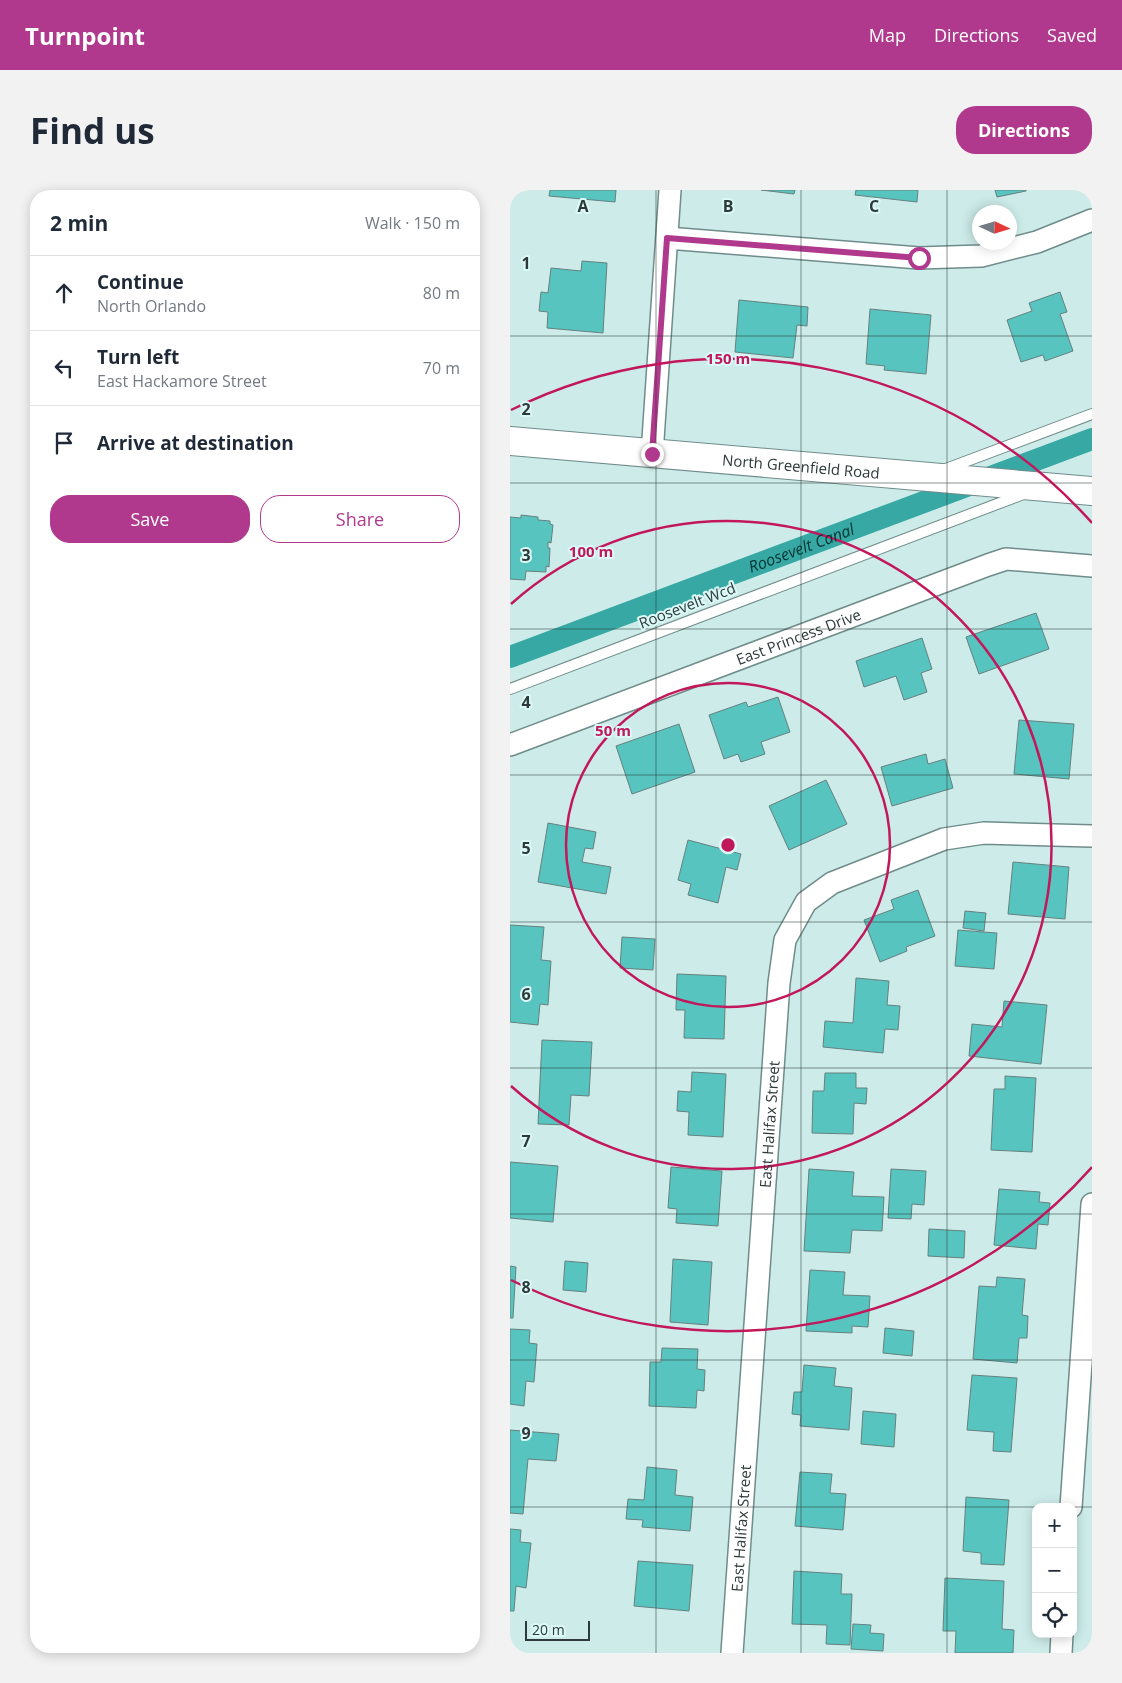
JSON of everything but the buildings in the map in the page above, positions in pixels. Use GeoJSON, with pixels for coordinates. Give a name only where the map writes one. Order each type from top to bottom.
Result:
{"type":"FeatureCollection","features":[{"type":"Feature","properties":{"kind":"main road","name":"North Greenfield Road"},"geometry":{"type":"LineString","coordinates":[[510,441],[1092,491]]}},
{"type":"Feature","properties":{"kind":"street"},"geometry":{"type":"LineString","coordinates":[[652,454],[670,190]]}},
{"type":"Feature","properties":{"kind":"street"},"geometry":{"type":"LineString","coordinates":[[667,238],[919,258],[981,256],[1037,242],[1092,220]]}},
{"type":"Feature","properties":{"kind":"street","name":"East Princess Drive"},"geometry":{"type":"LineString","coordinates":[[510,745],[1006,559],[1092,566]]}},
{"type":"Feature","properties":{"kind":"street","name":"East Halifax Street"},"geometry":{"type":"LineString","coordinates":[[732,1653],[778,993],[785,940],[806,902],[832,883],[944,839],[984,833],[1092,836]]}},
{"type":"Feature","properties":{"kind":"street"},"geometry":{"type":"LineString","coordinates":[[1071,1503],[1092,1204]]}},
{"type":"Feature","properties":{"kind":"street"},"geometry":{"type":"LineString","coordinates":[[1061,1653],[1062,1638]]}},
{"type":"Feature","properties":{"kind":"lane"},"geometry":{"type":"LineString","coordinates":[[933,477],[1092,414]]}},
{"type":"Feature","properties":{"kind":"lane","name":"Roosevelt Wcd"},"geometry":{"type":"LineString","coordinates":[[510,689],[1036,486]]}},
{"type":"Feature","properties":{"kind":"waterway","name":"Roosevelt Canal"},"geometry":{"type":"LineString","coordinates":[[510,657],[1092,439]]}},
{"type":"Feature","properties":{"kind":"route"},"geometry":{"type":"LineString","coordinates":[[652,454],[667,238],[919,258]]}}]}
